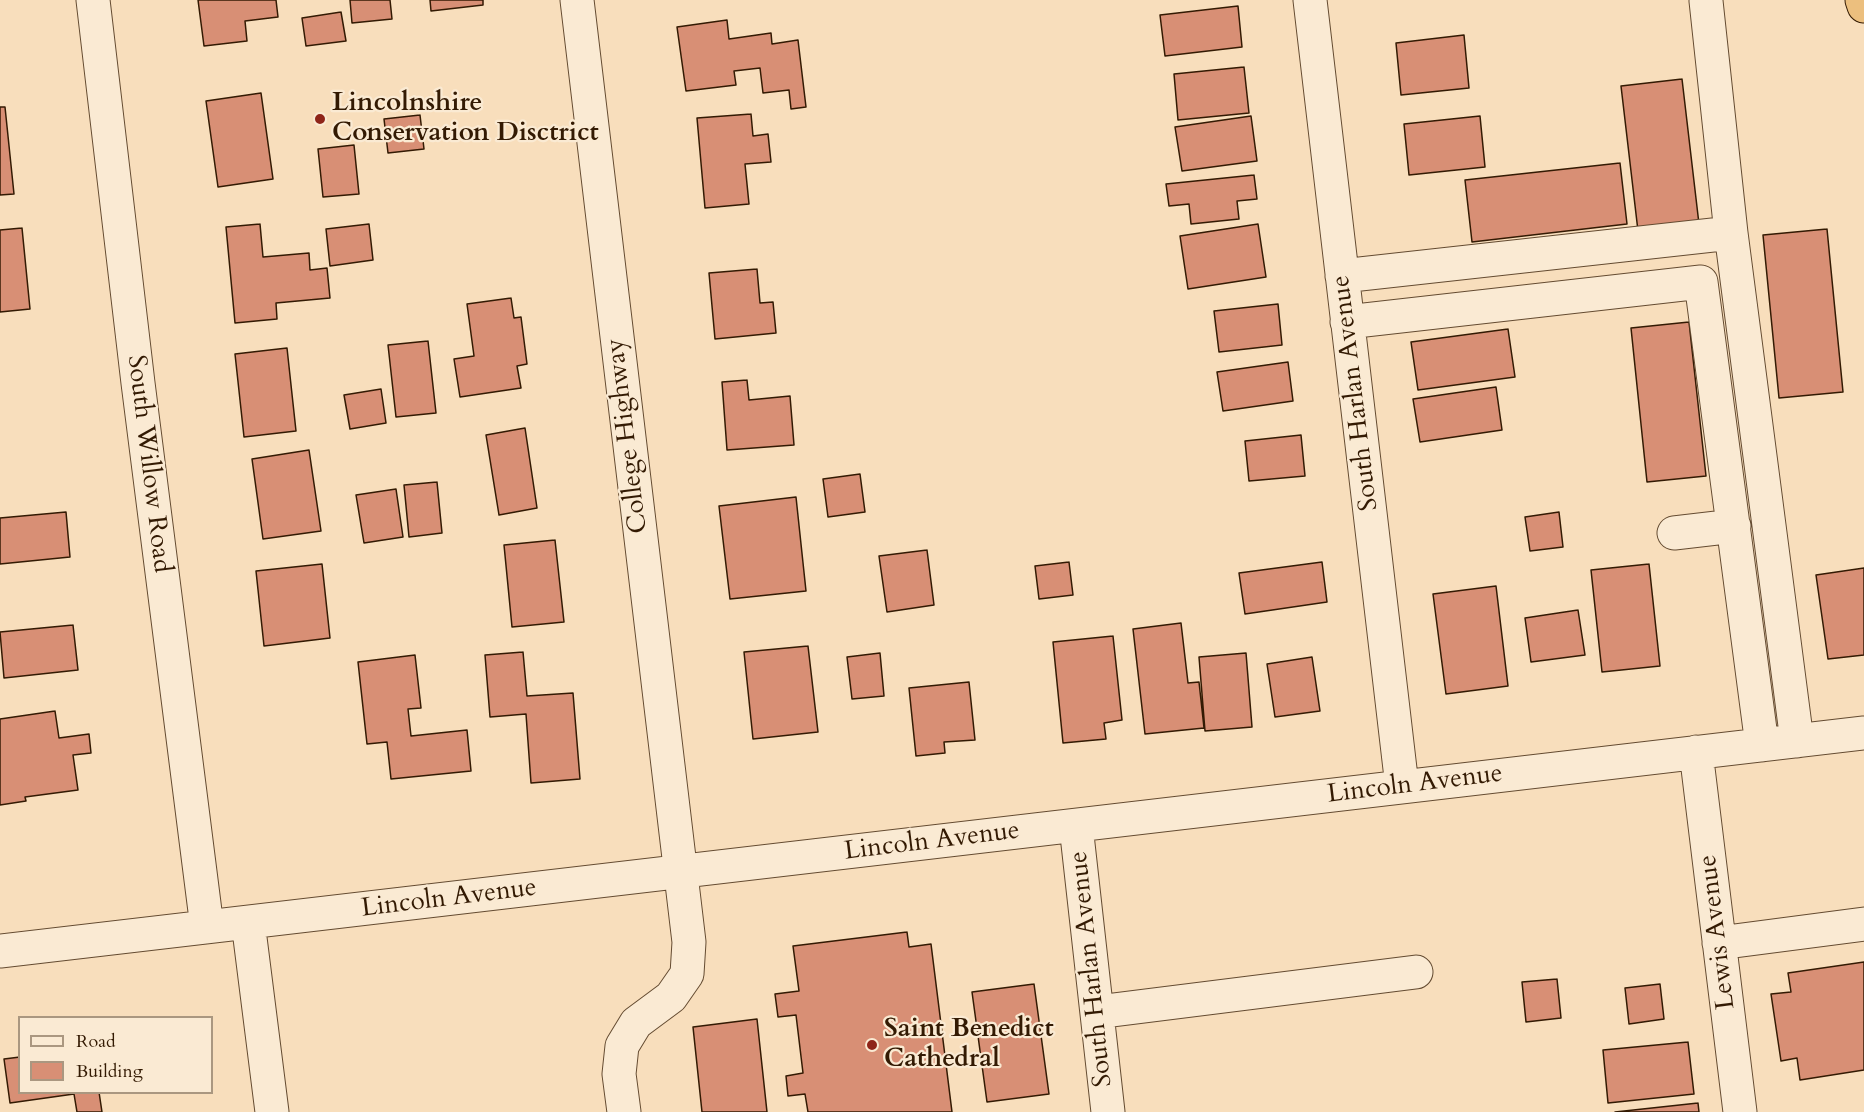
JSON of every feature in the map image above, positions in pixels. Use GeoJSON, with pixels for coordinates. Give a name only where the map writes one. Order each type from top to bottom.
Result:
{"type":"FeatureCollection","features":[{"type":"Feature","properties":{"kind":"highway"},"geometry":{"type":"LineString","coordinates":[[1862,0],[1864,6]]}},
{"type":"Feature","properties":{"kind":"street","name":"South Willow Road"},"geometry":{"type":"LineString","coordinates":[[93,0],[138,383],[207,927]]}},
{"type":"Feature","properties":{"kind":"street","name":"College Highway"},"geometry":{"type":"LineString","coordinates":[[578,0],[689,942],[687,974],[670,997],[636,1023],[622,1046],[619,1074],[624,1112]]}},
{"type":"Feature","properties":{"kind":"street","name":"South Harlan Avenue"},"geometry":{"type":"LineString","coordinates":[[1310,0],[1402,786]]}},
{"type":"Feature","properties":{"kind":"street"},"geometry":{"type":"LineString","coordinates":[[1706,1],[1731,233],[1797,741]]}},
{"type":"Feature","properties":{"kind":"street"},"geometry":{"type":"LineString","coordinates":[[1342,276],[1731,233]]}},
{"type":"Feature","properties":{"kind":"street"},"geometry":{"type":"LineString","coordinates":[[1347,322],[1701,282],[1762,745]]}},
{"type":"Feature","properties":{"kind":"street"},"geometry":{"type":"LineString","coordinates":[[1674,533],[1734,526]]}},
{"type":"Feature","properties":{"kind":"street","name":"Lincoln Avenue"},"geometry":{"type":"LineString","coordinates":[[0,951],[1864,733]]}},
{"type":"Feature","properties":{"kind":"street","name":"Lewis Avenue"},"geometry":{"type":"LineString","coordinates":[[1696,752],[1740,1112]]}},
{"type":"Feature","properties":{"kind":"street","name":"South Harlan Avenue"},"geometry":{"type":"LineString","coordinates":[[1076,826],[1108,1112]]}},
{"type":"Feature","properties":{"kind":"street"},"geometry":{"type":"LineString","coordinates":[[248,922],[272,1112]]}},
{"type":"Feature","properties":{"kind":"street"},"geometry":{"type":"LineString","coordinates":[[1719,943],[1864,924]]}},
{"type":"Feature","properties":{"kind":"street"},"geometry":{"type":"LineString","coordinates":[[1097,1012],[1416,972]]}},
{"type":"Feature","properties":{"kind":"building"},"geometry":{"type":"Polygon","coordinates":[[[198,0],[276,0],[278,17],[245,21],[247,41],[204,46],[198,0]]]}},
{"type":"Feature","properties":{"kind":"building"},"geometry":{"type":"Polygon","coordinates":[[[350,0],[390,0],[392,19],[352,23],[350,0]]]}},
{"type":"Feature","properties":{"kind":"building"},"geometry":{"type":"Polygon","coordinates":[[[430,0],[483,0],[483,5],[431,11],[430,0]]]}},
{"type":"Feature","properties":{"kind":"building"},"geometry":{"type":"Polygon","coordinates":[[[1238,6],[1242,47],[1165,56],[1160,15],[1238,6]]]}},
{"type":"Feature","properties":{"kind":"building"},"geometry":{"type":"Polygon","coordinates":[[[341,12],[346,41],[306,46],[302,18],[341,12]]]}},
{"type":"Feature","properties":{"kind":"building"},"geometry":{"type":"Polygon","coordinates":[[[727,20],[729,39],[771,33],[772,44],[798,40],[806,107],[791,109],[789,90],[763,93],[760,68],[734,71],[736,85],[686,91],[677,27],[727,20]]]}},
{"type":"Feature","properties":{"kind":"building"},"geometry":{"type":"Polygon","coordinates":[[[1464,35],[1469,88],[1401,95],[1396,43],[1464,35]]]}},
{"type":"Feature","properties":{"kind":"building"},"geometry":{"type":"Polygon","coordinates":[[[1244,67],[1249,113],[1178,120],[1174,74],[1244,67]]]}},
{"type":"Feature","properties":{"kind":"building"},"geometry":{"type":"Polygon","coordinates":[[[1682,79],[1699,224],[1638,231],[1621,86],[1682,79]]]}},
{"type":"Feature","properties":{"kind":"building"},"geometry":{"type":"Polygon","coordinates":[[[261,93],[273,179],[218,187],[206,101],[261,93]]]}},
{"type":"Feature","properties":{"kind":"building"},"geometry":{"type":"Polygon","coordinates":[[[0,107],[5,107],[14,194],[0,195],[0,107]]]}},
{"type":"Feature","properties":{"kind":"building"},"geometry":{"type":"Polygon","coordinates":[[[751,114],[753,136],[768,134],[771,162],[745,164],[749,204],[705,208],[697,118],[751,114]]]}},
{"type":"Feature","properties":{"kind":"building"},"geometry":{"type":"Polygon","coordinates":[[[420,115],[424,149],[388,153],[384,119],[420,115]]]}},
{"type":"Feature","properties":{"kind":"building"},"geometry":{"type":"Polygon","coordinates":[[[1251,116],[1257,161],[1182,171],[1175,127],[1251,116]]]}},
{"type":"Feature","properties":{"kind":"building"},"geometry":{"type":"Polygon","coordinates":[[[1480,116],[1485,167],[1409,175],[1404,124],[1480,116]]]}},
{"type":"Feature","properties":{"kind":"building"},"geometry":{"type":"Polygon","coordinates":[[[354,145],[359,194],[323,197],[318,149],[354,145]]]}},
{"type":"Feature","properties":{"kind":"building"},"geometry":{"type":"Polygon","coordinates":[[[1620,163],[1627,224],[1472,242],[1465,180],[1620,163]]]}},
{"type":"Feature","properties":{"kind":"building"},"geometry":{"type":"Polygon","coordinates":[[[1254,175],[1257,199],[1237,201],[1239,219],[1191,224],[1189,204],[1169,206],[1166,184],[1254,175]]]}},
{"type":"Feature","properties":{"kind":"building"},"geometry":{"type":"Polygon","coordinates":[[[260,224],[263,257],[309,253],[310,270],[327,268],[330,298],[276,303],[277,319],[235,323],[226,227],[260,224]]]}},
{"type":"Feature","properties":{"kind":"building"},"geometry":{"type":"Polygon","coordinates":[[[369,224],[373,260],[330,266],[326,229],[369,224]]]}},
{"type":"Feature","properties":{"kind":"building"},"geometry":{"type":"Polygon","coordinates":[[[1258,224],[1266,277],[1188,289],[1180,236],[1258,224]]]}},
{"type":"Feature","properties":{"kind":"building"},"geometry":{"type":"Polygon","coordinates":[[[22,228],[30,309],[0,312],[0,230],[22,228]]]}},
{"type":"Feature","properties":{"kind":"building"},"geometry":{"type":"Polygon","coordinates":[[[1827,229],[1843,392],[1779,398],[1763,235],[1827,229]]]}},
{"type":"Feature","properties":{"kind":"building"},"geometry":{"type":"Polygon","coordinates":[[[757,269],[760,303],[773,302],[776,333],[715,339],[709,273],[757,269]]]}},
{"type":"Feature","properties":{"kind":"building"},"geometry":{"type":"Polygon","coordinates":[[[511,298],[514,318],[521,317],[527,364],[517,366],[521,388],[460,397],[454,359],[474,356],[467,304],[511,298]]]}},
{"type":"Feature","properties":{"kind":"building"},"geometry":{"type":"Polygon","coordinates":[[[1278,304],[1282,345],[1219,352],[1214,311],[1278,304]]]}},
{"type":"Feature","properties":{"kind":"building"},"geometry":{"type":"Polygon","coordinates":[[[1689,322],[1706,476],[1647,482],[1631,328],[1689,322]]]}},
{"type":"Feature","properties":{"kind":"building"},"geometry":{"type":"Polygon","coordinates":[[[1508,329],[1515,377],[1418,390],[1411,342],[1508,329]]]}},
{"type":"Feature","properties":{"kind":"building"},"geometry":{"type":"Polygon","coordinates":[[[428,341],[436,413],[396,417],[388,345],[428,341]]]}},
{"type":"Feature","properties":{"kind":"building"},"geometry":{"type":"Polygon","coordinates":[[[287,348],[296,431],[244,437],[235,354],[287,348]]]}},
{"type":"Feature","properties":{"kind":"building"},"geometry":{"type":"Polygon","coordinates":[[[1288,362],[1293,401],[1223,411],[1217,372],[1288,362]]]}},
{"type":"Feature","properties":{"kind":"building"},"geometry":{"type":"Polygon","coordinates":[[[747,380],[749,400],[790,396],[794,445],[727,450],[722,382],[747,380]]]}},
{"type":"Feature","properties":{"kind":"building"},"geometry":{"type":"Polygon","coordinates":[[[1496,387],[1502,430],[1420,442],[1413,399],[1496,387]]]}},
{"type":"Feature","properties":{"kind":"building"},"geometry":{"type":"Polygon","coordinates":[[[381,389],[386,423],[350,429],[344,395],[381,389]]]}},
{"type":"Feature","properties":{"kind":"building"},"geometry":{"type":"Polygon","coordinates":[[[525,428],[537,508],[499,515],[486,435],[525,428]]]}},
{"type":"Feature","properties":{"kind":"building"},"geometry":{"type":"Polygon","coordinates":[[[1301,435],[1305,476],[1249,481],[1245,441],[1301,435]]]}},
{"type":"Feature","properties":{"kind":"building"},"geometry":{"type":"Polygon","coordinates":[[[309,450],[321,531],[263,539],[252,459],[309,450]]]}},
{"type":"Feature","properties":{"kind":"building"},"geometry":{"type":"Polygon","coordinates":[[[860,474],[865,512],[828,517],[823,479],[860,474]]]}},
{"type":"Feature","properties":{"kind":"building"},"geometry":{"type":"Polygon","coordinates":[[[437,482],[442,533],[409,537],[404,485],[437,482]]]}},
{"type":"Feature","properties":{"kind":"building"},"geometry":{"type":"Polygon","coordinates":[[[396,489],[403,537],[364,543],[356,495],[396,489]]]}},
{"type":"Feature","properties":{"kind":"building"},"geometry":{"type":"Polygon","coordinates":[[[796,497],[806,591],[730,599],[719,506],[796,497]]]}},
{"type":"Feature","properties":{"kind":"building"},"geometry":{"type":"Polygon","coordinates":[[[66,512],[70,557],[0,564],[0,518],[66,512]]]}},
{"type":"Feature","properties":{"kind":"building"},"geometry":{"type":"Polygon","coordinates":[[[1559,512],[1563,547],[1530,551],[1525,517],[1559,512]]]}},
{"type":"Feature","properties":{"kind":"building"},"geometry":{"type":"Polygon","coordinates":[[[555,540],[564,622],[512,627],[504,545],[555,540]]]}},
{"type":"Feature","properties":{"kind":"building"},"geometry":{"type":"Polygon","coordinates":[[[927,550],[934,605],[887,612],[879,556],[927,550]]]}},
{"type":"Feature","properties":{"kind":"building"},"geometry":{"type":"Polygon","coordinates":[[[1069,562],[1073,595],[1039,599],[1035,566],[1069,562]]]}},
{"type":"Feature","properties":{"kind":"building"},"geometry":{"type":"Polygon","coordinates":[[[1322,562],[1327,602],[1245,614],[1239,573],[1322,562]]]}},
{"type":"Feature","properties":{"kind":"building"},"geometry":{"type":"Polygon","coordinates":[[[322,564],[330,638],[264,646],[256,571],[322,564]]]}},
{"type":"Feature","properties":{"kind":"building"},"geometry":{"type":"Polygon","coordinates":[[[1649,564],[1660,666],[1602,672],[1591,570],[1649,564]]]}},
{"type":"Feature","properties":{"kind":"building"},"geometry":{"type":"Polygon","coordinates":[[[1864,568],[1864,655],[1828,659],[1816,575],[1864,568]]]}},
{"type":"Feature","properties":{"kind":"building"},"geometry":{"type":"Polygon","coordinates":[[[1496,586],[1508,686],[1446,694],[1433,594],[1496,586]]]}},
{"type":"Feature","properties":{"kind":"building"},"geometry":{"type":"Polygon","coordinates":[[[1578,610],[1585,655],[1531,662],[1525,618],[1578,610]]]}},
{"type":"Feature","properties":{"kind":"building"},"geometry":{"type":"Polygon","coordinates":[[[1181,623],[1188,683],[1199,682],[1204,728],[1145,734],[1133,629],[1181,623]]]}},
{"type":"Feature","properties":{"kind":"building"},"geometry":{"type":"Polygon","coordinates":[[[73,625],[78,670],[4,678],[0,632],[73,625]]]}},
{"type":"Feature","properties":{"kind":"building"},"geometry":{"type":"Polygon","coordinates":[[[1113,636],[1122,720],[1104,723],[1106,739],[1063,743],[1053,642],[1113,636]]]}},
{"type":"Feature","properties":{"kind":"building"},"geometry":{"type":"Polygon","coordinates":[[[808,646],[818,732],[753,739],[744,652],[808,646]]]}},
{"type":"Feature","properties":{"kind":"building"},"geometry":{"type":"Polygon","coordinates":[[[523,652],[527,696],[573,693],[580,779],[531,783],[526,714],[490,717],[485,655],[523,652]]]}},
{"type":"Feature","properties":{"kind":"building"},"geometry":{"type":"Polygon","coordinates":[[[880,653],[884,696],[852,699],[847,657],[880,653]]]}},
{"type":"Feature","properties":{"kind":"building"},"geometry":{"type":"Polygon","coordinates":[[[1246,653],[1252,727],[1205,731],[1199,657],[1246,653]]]}},
{"type":"Feature","properties":{"kind":"building"},"geometry":{"type":"Polygon","coordinates":[[[415,655],[421,708],[408,709],[411,736],[467,730],[471,771],[391,779],[387,742],[367,744],[358,662],[415,655]]]}},
{"type":"Feature","properties":{"kind":"building"},"geometry":{"type":"Polygon","coordinates":[[[1312,657],[1320,711],[1275,717],[1267,664],[1312,657]]]}},
{"type":"Feature","properties":{"kind":"building"},"geometry":{"type":"Polygon","coordinates":[[[969,682],[975,740],[944,742],[945,753],[916,756],[909,688],[969,682]]]}},
{"type":"Feature","properties":{"kind":"building"},"geometry":{"type":"Polygon","coordinates":[[[55,711],[59,738],[89,734],[91,753],[73,755],[78,790],[25,797],[26,801],[0,805],[0,719],[55,711]]]}},
{"type":"Feature","properties":{"kind":"building","name":"Saint Benedict Cathedral"},"geometry":{"type":"Polygon","coordinates":[[[907,932],[909,947],[931,944],[952,1112],[808,1112],[805,1094],[788,1096],[786,1076],[803,1073],[796,1015],[778,1017],[775,994],[799,991],[793,946],[907,932]]]}},
{"type":"Feature","properties":{"kind":"building"},"geometry":{"type":"Polygon","coordinates":[[[1864,962],[1864,1070],[1800,1080],[1797,1058],[1781,1061],[1771,994],[1791,992],[1788,973],[1864,962]]]}},
{"type":"Feature","properties":{"kind":"building"},"geometry":{"type":"Polygon","coordinates":[[[1557,979],[1561,1018],[1526,1022],[1522,982],[1557,979]]]}},
{"type":"Feature","properties":{"kind":"building"},"geometry":{"type":"Polygon","coordinates":[[[1034,984],[1049,1094],[987,1102],[972,992],[1034,984]]]}},
{"type":"Feature","properties":{"kind":"building"},"geometry":{"type":"Polygon","coordinates":[[[1660,984],[1664,1019],[1629,1024],[1625,988],[1660,984]]]}},
{"type":"Feature","properties":{"kind":"building"},"geometry":{"type":"Polygon","coordinates":[[[757,1019],[767,1112],[702,1112],[693,1027],[757,1019]]]}},
{"type":"Feature","properties":{"kind":"building"},"geometry":{"type":"Polygon","coordinates":[[[1688,1042],[1694,1094],[1608,1103],[1603,1050],[1688,1042]]]}},
{"type":"Feature","properties":{"kind":"building"},"geometry":{"type":"Polygon","coordinates":[[[18,1057],[18,1094],[74,1094],[10,1103],[4,1059],[18,1057]]]}},
{"type":"Feature","properties":{"kind":"building"},"geometry":{"type":"Polygon","coordinates":[[[74,1094],[99,1094],[102,1112],[77,1112],[74,1094]]]}},
{"type":"Feature","properties":{"kind":"building"},"geometry":{"type":"Polygon","coordinates":[[[1698,1103],[1699,1112],[1615,1112],[1698,1103]]]}},
{"type":"Feature","properties":{"kind":"place","name":"Lincolnshire Conservation Disctrict"},"geometry":{"type":"Point","coordinates":[320,119]}},
{"type":"Feature","properties":{"kind":"place","name":"Saint Benedict Cathedral"},"geometry":{"type":"Point","coordinates":[872,1045]}}]}
